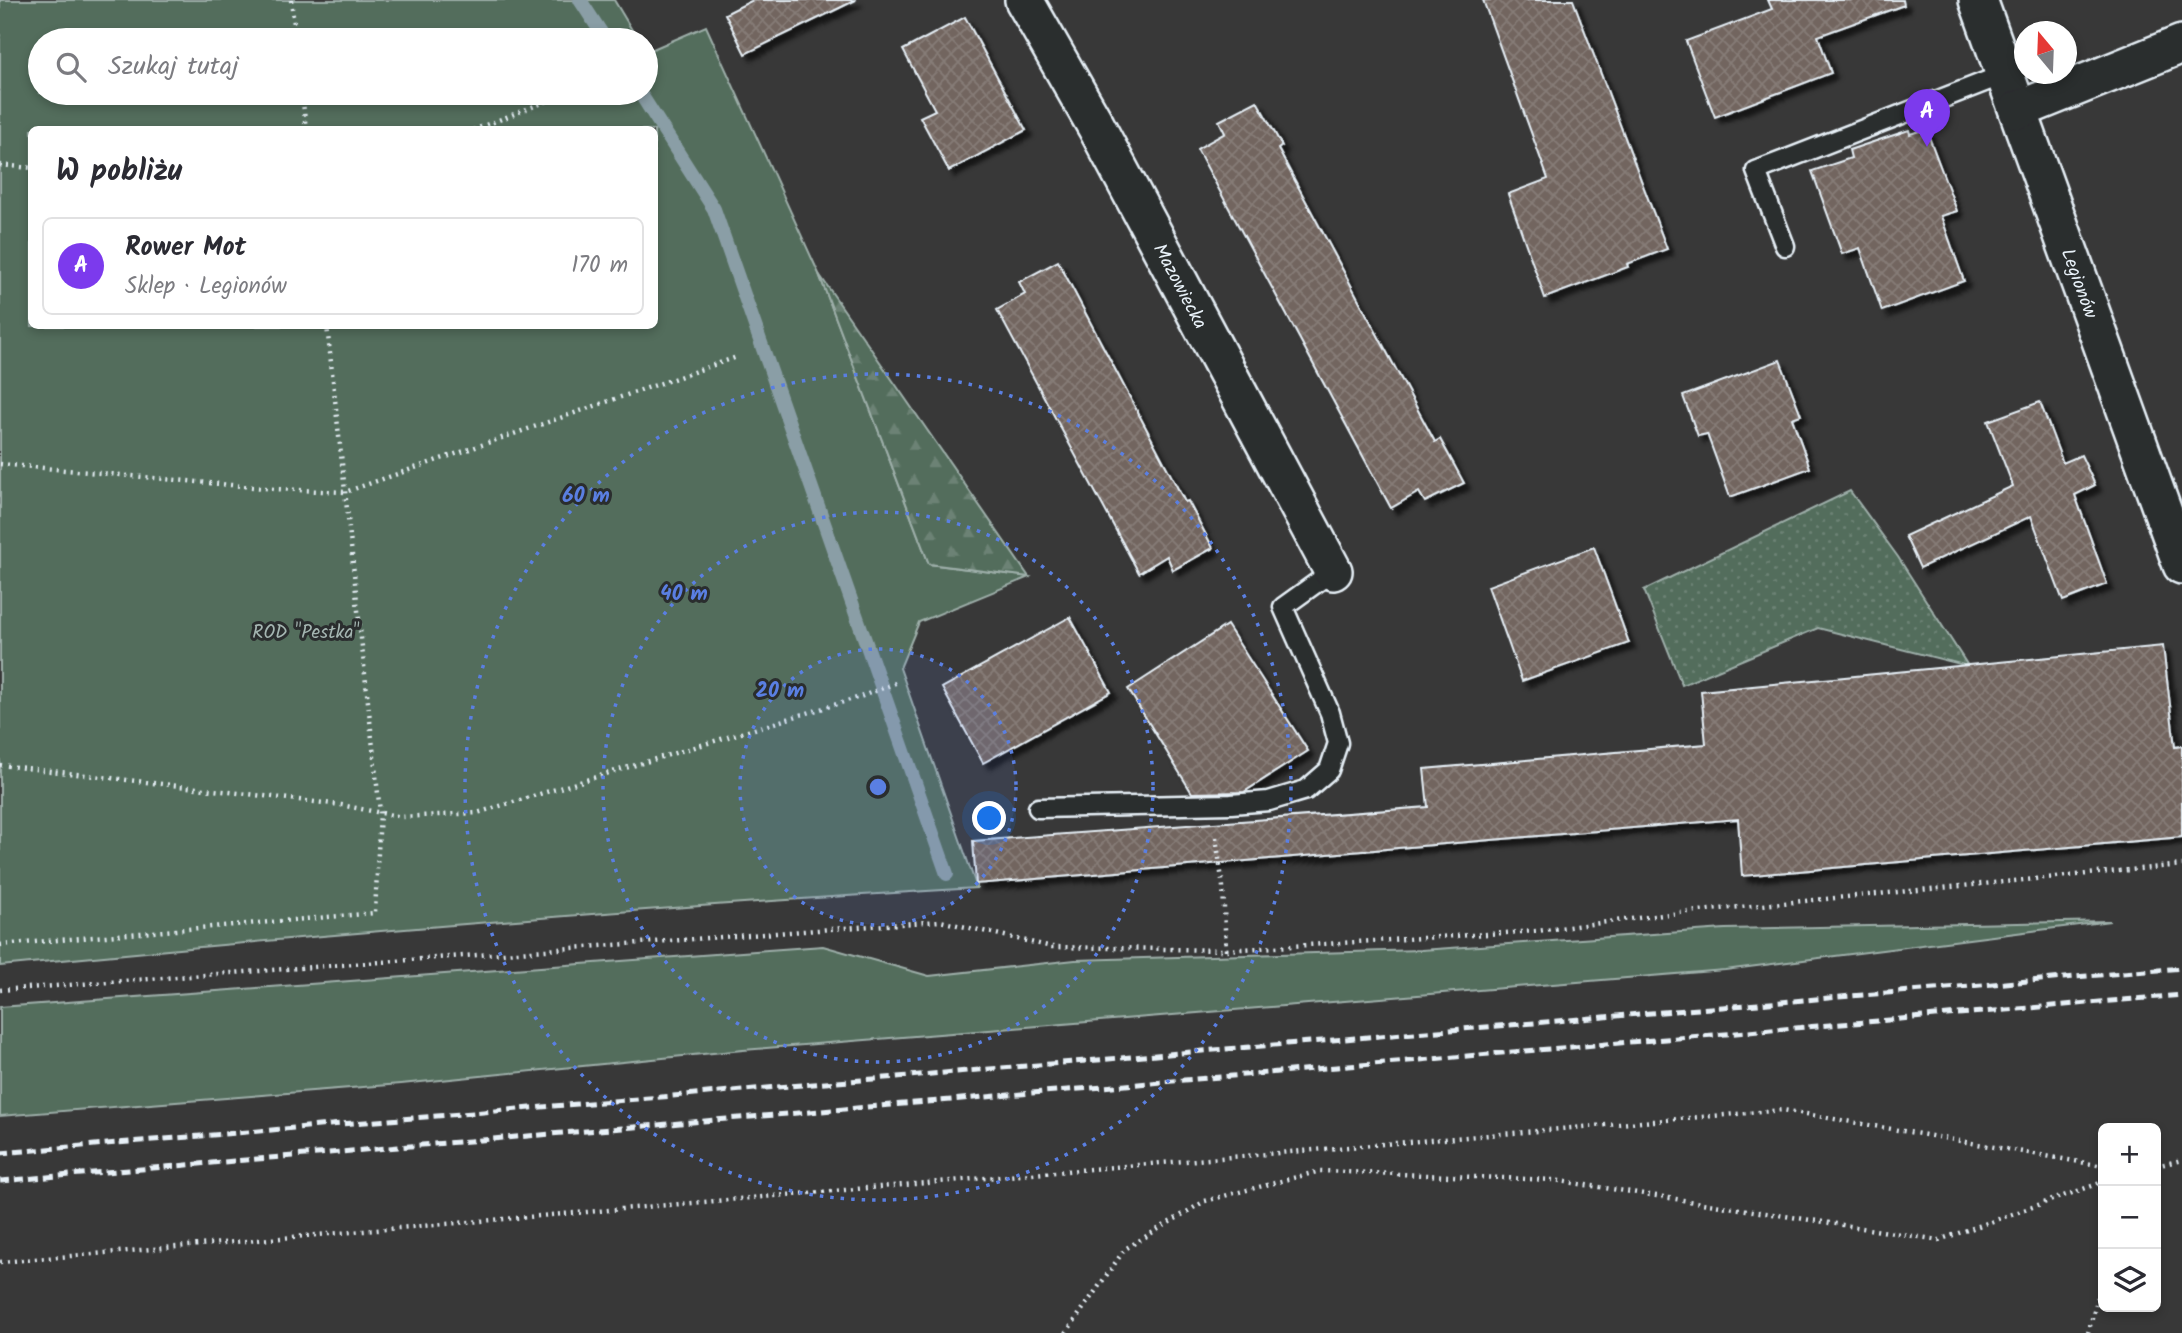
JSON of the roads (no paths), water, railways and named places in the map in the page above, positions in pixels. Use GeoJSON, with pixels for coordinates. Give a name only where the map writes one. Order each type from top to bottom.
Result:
{"type":"FeatureCollection","features":[{"type":"Feature","properties":{"kind":"street","name":"Mazowiecka"},"geometry":{"type":"LineString","coordinates":[[1024,0],[1096,126],[1333,571]]}},
{"type":"Feature","properties":{"kind":"street","name":"Legionów"},"geometry":{"type":"LineString","coordinates":[[1978,0],[2182,565]]}},
{"type":"Feature","properties":{"kind":"street"},"geometry":{"type":"LineString","coordinates":[[2018,110],[2182,44]]}},
{"type":"Feature","properties":{"kind":"lane"},"geometry":{"type":"LineString","coordinates":[[1785,246],[1756,172],[2005,74]]}},
{"type":"Feature","properties":{"kind":"lane"},"geometry":{"type":"LineString","coordinates":[[1038,808],[1212,805],[1269,801],[1306,790],[1329,771],[1338,743],[1330,713],[1283,607],[1333,571]]}},
{"type":"Feature","properties":{"kind":"waterway"},"geometry":{"type":"LineString","coordinates":[[580,0],[598,28]]}},
{"type":"Feature","properties":{"kind":"waterway"},"geometry":{"type":"LineString","coordinates":[[648,105],[714,209],[947,874]]}},
{"type":"Feature","properties":{"kind":"railway"},"geometry":{"type":"LineString","coordinates":[[0,1153],[2182,968]]}},
{"type":"Feature","properties":{"kind":"railway"},"geometry":{"type":"LineString","coordinates":[[0,1181],[2182,995]]}},
{"type":"Feature","properties":{"kind":"place","name":"Rower Mot"},"geometry":{"type":"Point","coordinates":[1927,147]}},
{"type":"Feature","properties":{"kind":"park label","name":"ROD \"Pestka\""},"geometry":{"type":"Point","coordinates":[306,631]}}]}
